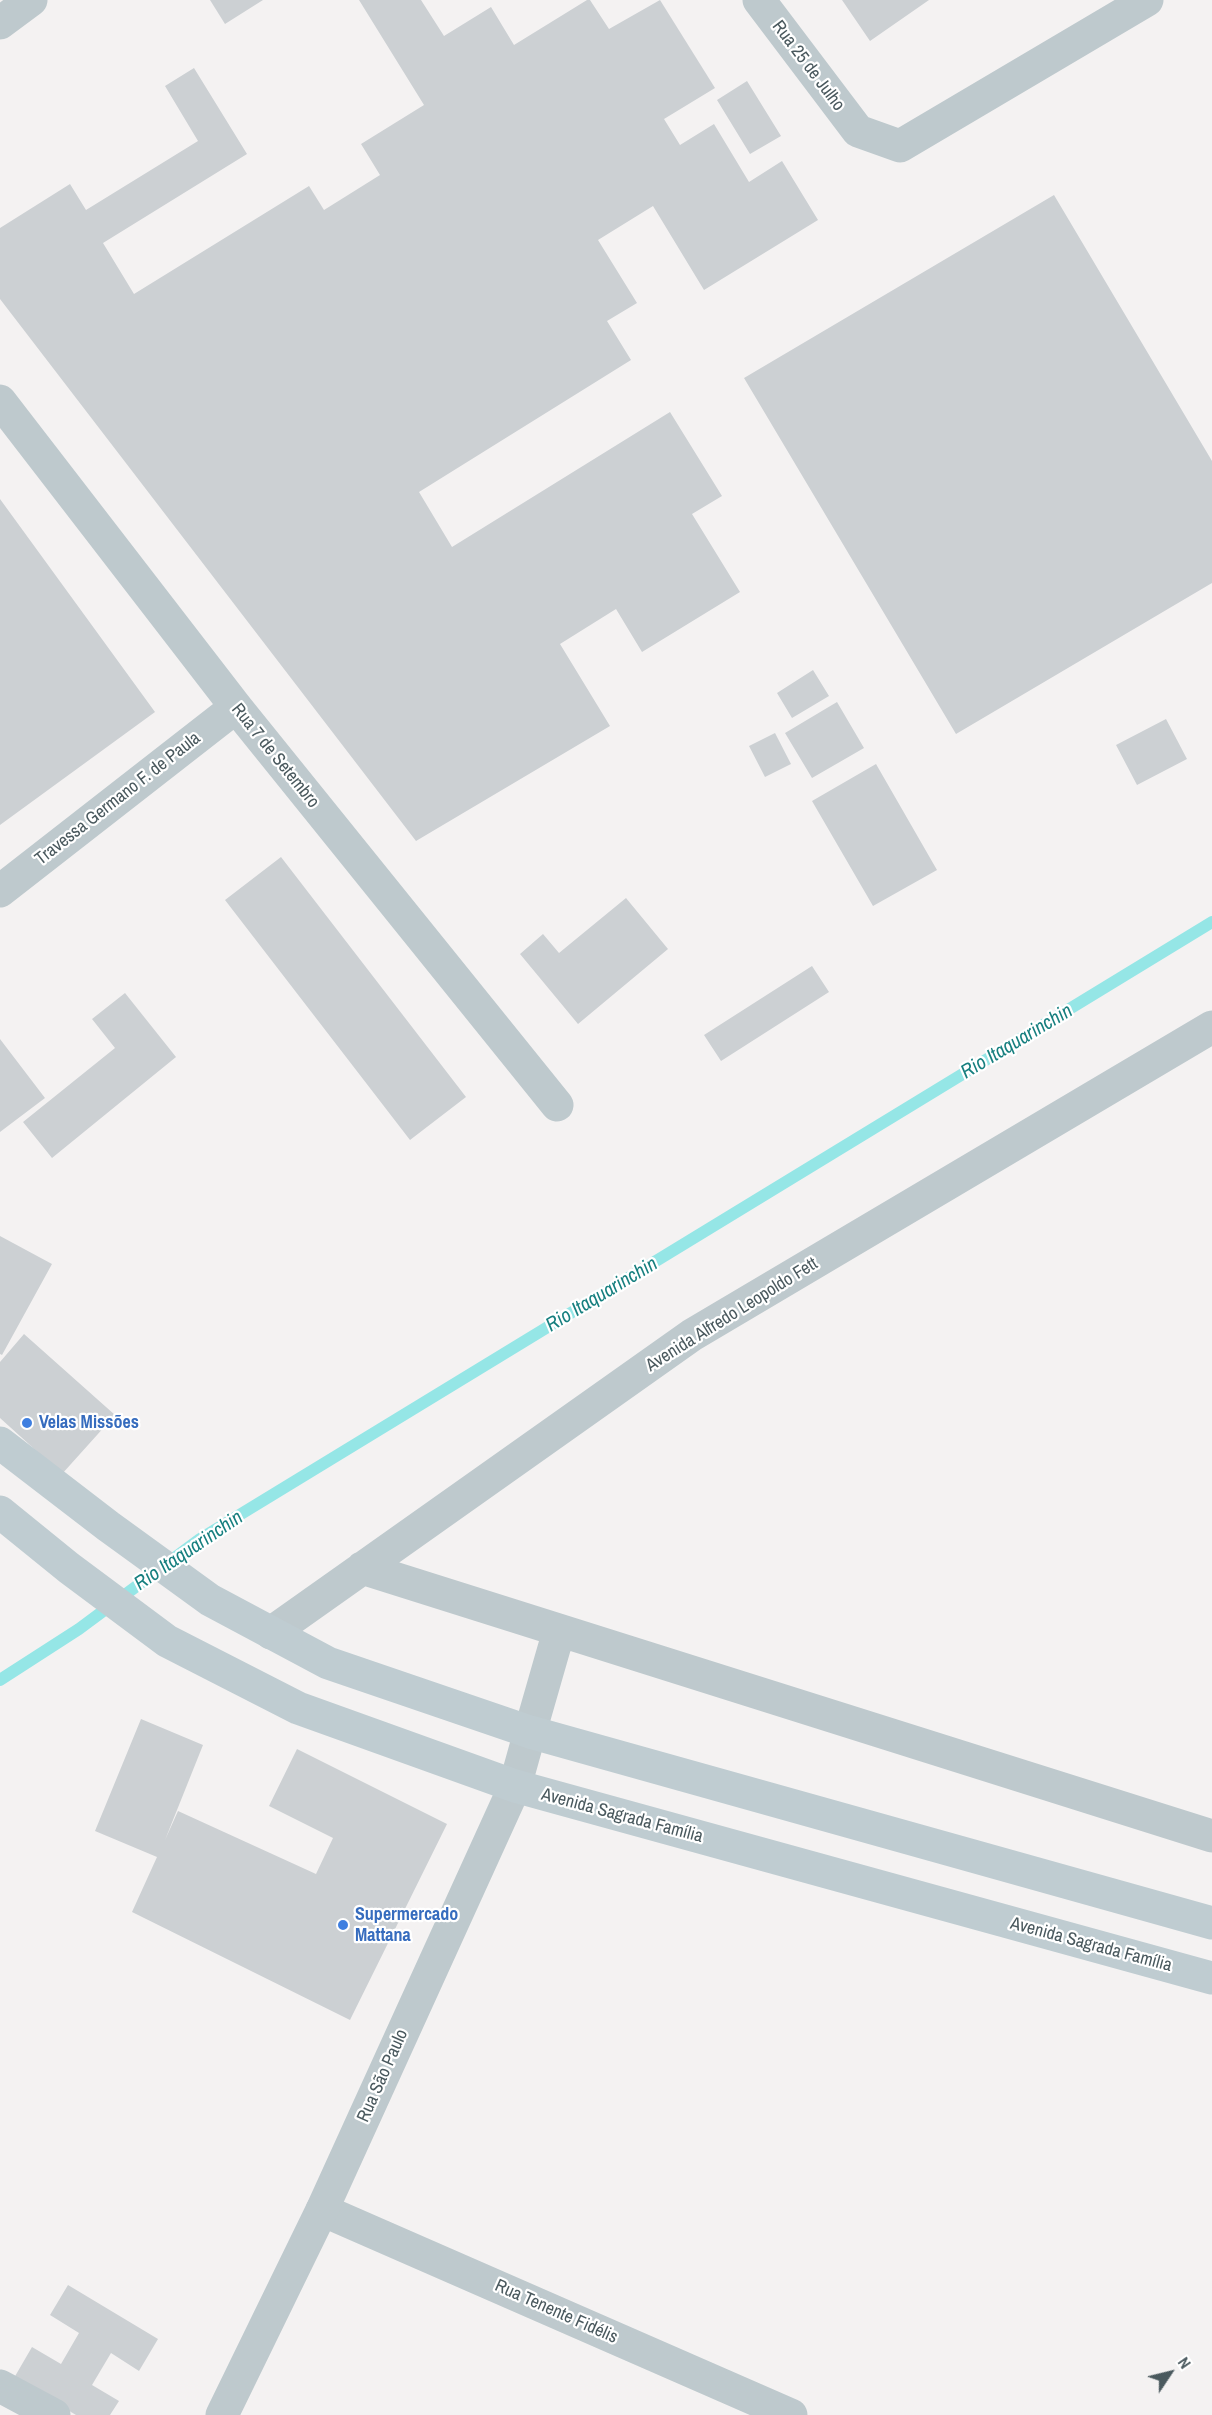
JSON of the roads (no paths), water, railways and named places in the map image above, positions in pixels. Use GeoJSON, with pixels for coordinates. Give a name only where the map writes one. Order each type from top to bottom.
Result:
{"type":"FeatureCollection","features":[{"type":"Feature","properties":{"kind":"main road"},"geometry":{"type":"LineString","coordinates":[[0,1443],[108,1526],[210,1600],[328,1663],[530,1732],[1212,1923]]}},
{"type":"Feature","properties":{"kind":"main road","name":"Avenida Sagrada Família"},"geometry":{"type":"LineString","coordinates":[[0,1512],[69,1568],[166,1641],[298,1708],[515,1786],[1212,1978]]}},
{"type":"Feature","properties":{"kind":"street"},"geometry":{"type":"LineString","coordinates":[[0,23],[31,0]]}},
{"type":"Feature","properties":{"kind":"street","name":"Rua 25 de Julho"},"geometry":{"type":"LineString","coordinates":[[759,0],[858,131],[900,146],[1147,0]]}},
{"type":"Feature","properties":{"kind":"street","name":"Rua 7 de Setembro"},"geometry":{"type":"LineString","coordinates":[[0,401],[236,707],[557,1105]]}},
{"type":"Feature","properties":{"kind":"street","name":"Travessa Germano F. de Paula"},"geometry":{"type":"LineString","coordinates":[[0,891],[236,707]]}},
{"type":"Feature","properties":{"kind":"street","name":"Avenida Alfredo Leopoldo Fett"},"geometry":{"type":"LineString","coordinates":[[271,1633],[692,1335],[1212,1027]]}},
{"type":"Feature","properties":{"kind":"street"},"geometry":{"type":"LineString","coordinates":[[362,1568],[1212,1836]]}},
{"type":"Feature","properties":{"kind":"street","name":"Rua São Paulo"},"geometry":{"type":"LineString","coordinates":[[222,2415],[322,2210],[515,1786],[559,1630]]}},
{"type":"Feature","properties":{"kind":"street","name":"Rua Tenente Fidélis"},"geometry":{"type":"LineString","coordinates":[[322,2210],[791,2415]]}},
{"type":"Feature","properties":{"kind":"street"},"geometry":{"type":"LineString","coordinates":[[0,2386],[54,2415]]}},
{"type":"Feature","properties":{"kind":"waterway","name":"Rio Itaquarinchin"},"geometry":{"type":"LineString","coordinates":[[0,1680],[79,1629],[200,1539],[1212,922]]}},
{"type":"Feature","properties":{"kind":"place","name":"Velas Missões"},"geometry":{"type":"Point","coordinates":[27,1423]}},
{"type":"Feature","properties":{"kind":"place","name":"Supermercado Mattana"},"geometry":{"type":"Point","coordinates":[343,1925]}}]}
